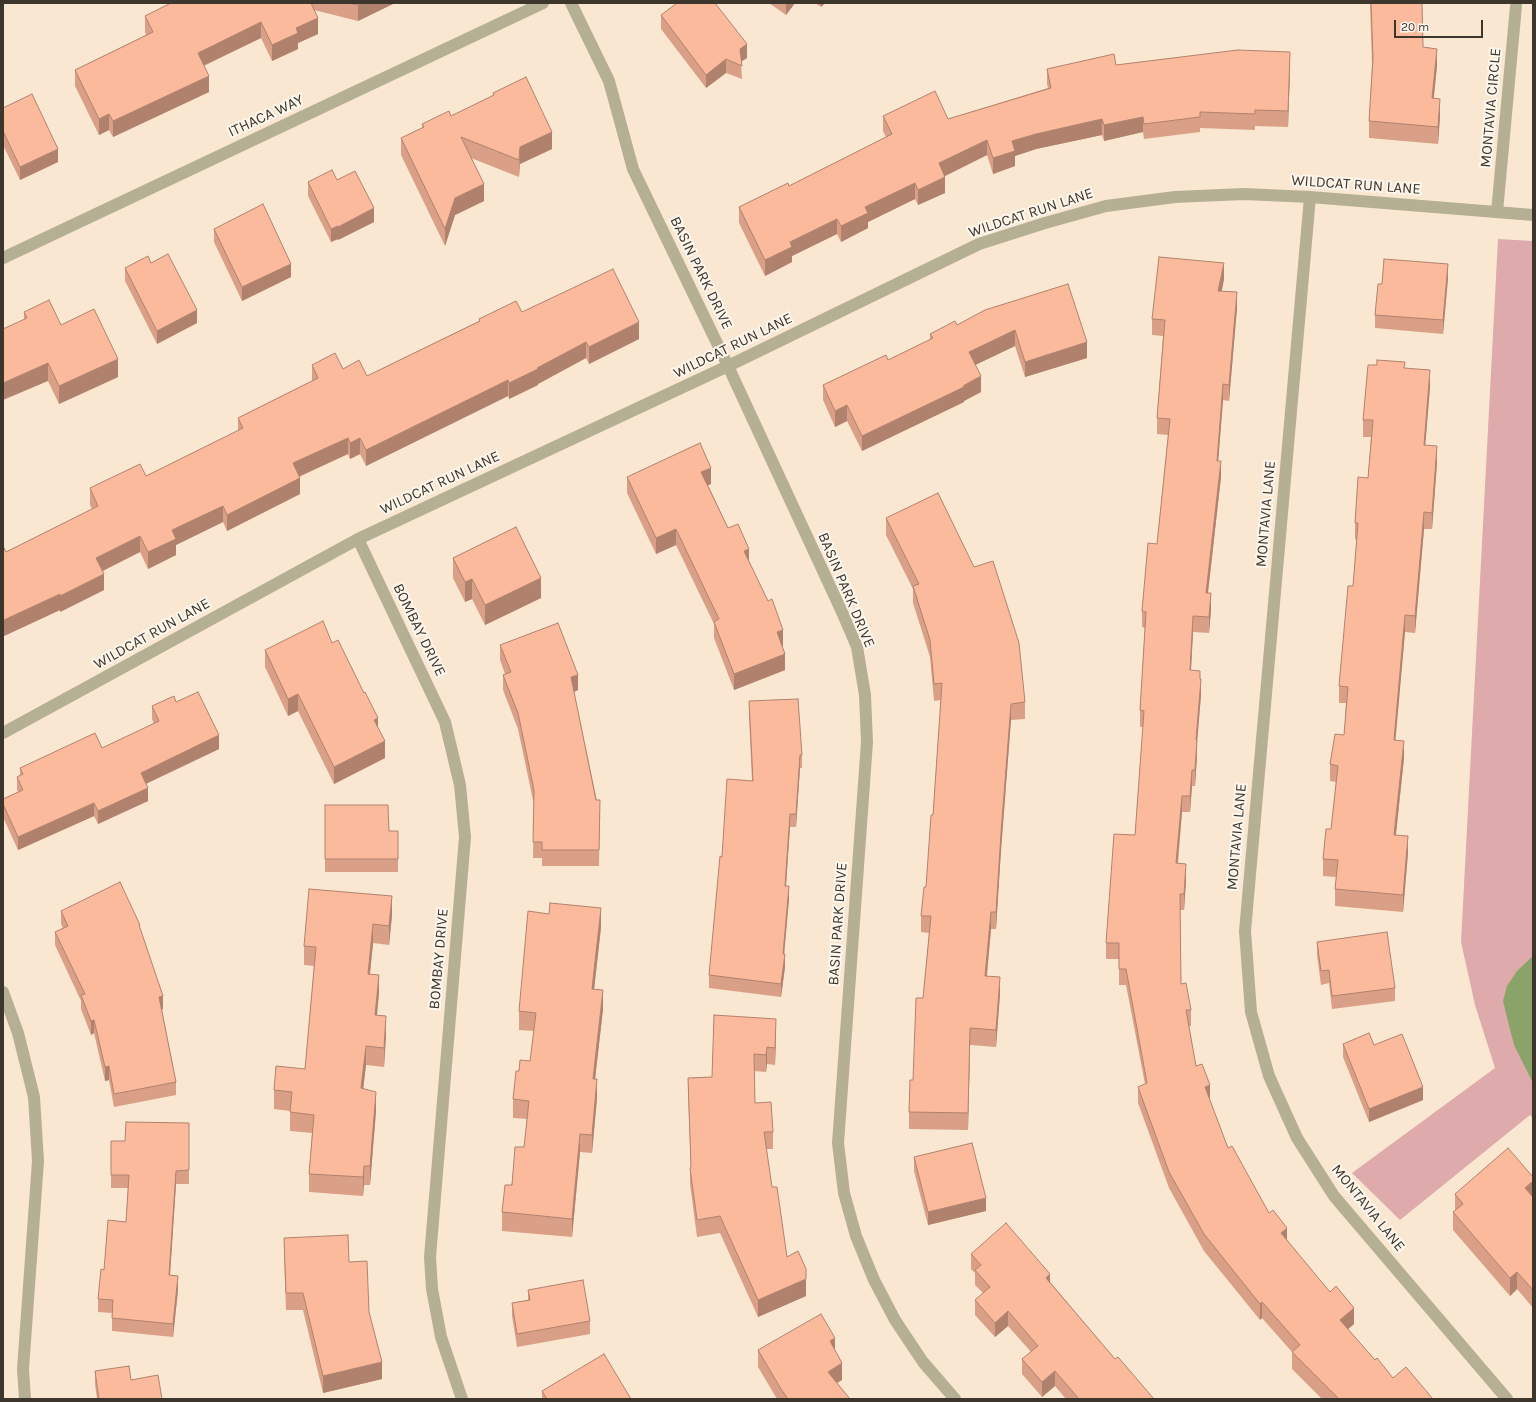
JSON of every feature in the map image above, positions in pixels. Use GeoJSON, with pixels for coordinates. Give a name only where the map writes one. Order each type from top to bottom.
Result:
{"type":"FeatureCollection","features":[{"type":"Feature","properties":{"kind":"street","name":"ITHACA WAY"},"geometry":{"type":"LineString","coordinates":[[3,258],[543,3]]}},
{"type":"Feature","properties":{"kind":"street","name":"BASIN PARK DRIVE"},"geometry":{"type":"LineString","coordinates":[[571,3],[609,81],[633,169],[728,366],[857,647],[865,695],[867,742],[838,1143],[844,1193],[856,1236],[874,1280],[895,1320],[923,1362],[955,1399]]}},
{"type":"Feature","properties":{"kind":"street","name":"MONTAVIA CIRCLE"},"geometry":{"type":"LineString","coordinates":[[1497,212],[1516,6]]}},
{"type":"Feature","properties":{"kind":"street","name":"WILDCAT RUN LANE"},"geometry":{"type":"LineString","coordinates":[[3,733],[358,539],[728,366],[979,244],[1106,206],[1175,197],[1244,194],[1310,197],[1533,215]]}},
{"type":"Feature","properties":{"kind":"street","name":"MONTAVIA LANE"},"geometry":{"type":"LineString","coordinates":[[1310,197],[1245,931],[1251,1012],[1269,1076],[1294,1131],[1334,1196],[1507,1399]]}},
{"type":"Feature","properties":{"kind":"street","name":"BOMBAY DRIVE"},"geometry":{"type":"LineString","coordinates":[[358,539],[445,722],[460,785],[465,837],[430,1257],[432,1289],[441,1337],[462,1399]]}},
{"type":"Feature","properties":{"kind":"street"},"geometry":{"type":"LineString","coordinates":[[3,992],[18,1033],[34,1098],[38,1162],[23,1369],[26,1399]]}},
{"type":"Feature","properties":{"kind":"shaded area"},"geometry":{"type":"Polygon","coordinates":[[[1498,239],[1533,241],[1533,1118],[1530,1115],[1400,1220],[1352,1173],[1495,1068],[1475,1005],[1461,942],[1498,239]]]}},
{"type":"Feature","properties":{"kind":"shaded area"},"geometry":{"type":"Polygon","coordinates":[[[1533,956],[1533,1083],[1514,1045],[1503,1001],[1507,986],[1517,971],[1533,956]]]}},
{"type":"Feature","properties":{"kind":"building"},"geometry":{"type":"Polygon","coordinates":[[[171,3],[311,3],[318,18],[296,28],[298,33],[272,45],[261,22],[198,53],[209,76],[113,121],[109,114],[99,119],[75,70],[153,32],[145,16],[171,3]]]}},
{"type":"Feature","properties":{"kind":"building"},"geometry":{"type":"Polygon","coordinates":[[[349,3],[363,3],[358,5],[349,3]]]}},
{"type":"Feature","properties":{"kind":"building"},"geometry":{"type":"Polygon","coordinates":[[[677,3],[715,3],[747,44],[740,49],[742,66],[726,59],[706,75],[661,15],[677,3]]]}},
{"type":"Feature","properties":{"kind":"building"},"geometry":{"type":"Polygon","coordinates":[[[1371,3],[1422,3],[1423,47],[1437,49],[1432,98],[1440,99],[1438,127],[1369,121],[1373,58],[1371,3]]]}},
{"type":"Feature","properties":{"kind":"building"},"geometry":{"type":"Polygon","coordinates":[[[1238,50],[1290,52],[1288,111],[1255,110],[1255,114],[1200,112],[1200,117],[1144,124],[1143,117],[1104,125],[1102,119],[1012,141],[1015,151],[993,158],[987,140],[939,163],[945,177],[918,190],[915,183],[865,207],[868,213],[841,226],[837,219],[790,242],[792,247],[765,260],[739,207],[788,183],[789,186],[892,134],[883,116],[935,91],[948,119],[1051,88],[1047,69],[1114,54],[1116,65],[1238,50]]]}},
{"type":"Feature","properties":{"kind":"building"},"geometry":{"type":"Polygon","coordinates":[[[526,77],[552,132],[520,147],[519,160],[461,137],[484,184],[455,198],[445,229],[401,138],[424,127],[422,124],[449,111],[451,116],[494,95],[493,93],[526,77]]]}},
{"type":"Feature","properties":{"kind":"building"},"geometry":{"type":"Polygon","coordinates":[[[32,94],[58,149],[20,167],[3,131],[3,108],[32,94]]]}},
{"type":"Feature","properties":{"kind":"building"},"geometry":{"type":"Polygon","coordinates":[[[332,170],[337,180],[355,171],[374,208],[338,227],[331,229],[308,182],[332,170]]]}},
{"type":"Feature","properties":{"kind":"building"},"geometry":{"type":"Polygon","coordinates":[[[263,204],[291,264],[242,287],[214,229],[263,204]]]}},
{"type":"Feature","properties":{"kind":"building"},"geometry":{"type":"Polygon","coordinates":[[[168,254],[197,310],[157,331],[125,268],[148,256],[151,263],[168,254]]]}},
{"type":"Feature","properties":{"kind":"building"},"geometry":{"type":"Polygon","coordinates":[[[1159,257],[1224,263],[1218,291],[1237,292],[1229,385],[1223,384],[1217,461],[1221,461],[1206,593],[1211,593],[1209,617],[1193,616],[1190,670],[1200,671],[1201,679],[1195,770],[1192,770],[1190,796],[1182,796],[1176,863],[1186,864],[1184,894],[1180,894],[1181,984],[1186,983],[1191,1010],[1186,1010],[1196,1066],[1202,1064],[1210,1085],[1205,1087],[1228,1148],[1232,1146],[1269,1213],[1273,1210],[1287,1228],[1281,1233],[1330,1292],[1336,1286],[1354,1308],[1340,1320],[1375,1360],[1377,1358],[1393,1378],[1406,1367],[1433,1399],[1337,1399],[1338,1398],[1292,1352],[1300,1345],[1262,1302],[1260,1304],[1204,1234],[1169,1172],[1138,1087],[1147,1083],[1126,969],[1119,969],[1119,943],[1106,943],[1114,834],[1135,835],[1144,711],[1140,710],[1146,612],[1142,611],[1148,543],[1157,544],[1170,419],[1157,418],[1165,320],[1152,319],[1159,257]]]}},
{"type":"Feature","properties":{"kind":"building"},"geometry":{"type":"Polygon","coordinates":[[[1384,259],[1448,264],[1443,320],[1375,315],[1378,284],[1382,284],[1384,259]]]}},
{"type":"Feature","properties":{"kind":"building"},"geometry":{"type":"Polygon","coordinates":[[[613,269],[639,322],[589,347],[586,342],[537,368],[538,369],[509,383],[508,380],[366,450],[360,438],[350,443],[348,438],[293,463],[300,478],[227,515],[223,506],[172,530],[176,539],[148,552],[140,536],[96,558],[104,574],[60,596],[60,594],[4,620],[3,546],[6,552],[98,506],[90,488],[140,464],[146,476],[243,428],[238,418],[318,378],[312,365],[335,353],[343,369],[359,360],[367,376],[480,321],[479,319],[516,301],[522,312],[613,269]]]}},
{"type":"Feature","properties":{"kind":"building"},"geometry":{"type":"Polygon","coordinates":[[[1068,284],[1087,342],[1025,362],[1015,330],[969,352],[981,376],[963,386],[964,387],[862,436],[847,405],[835,411],[823,385],[886,355],[888,360],[933,338],[930,334],[955,321],[957,325],[985,310],[1068,284]]]}},
{"type":"Feature","properties":{"kind":"building"},"geometry":{"type":"Polygon","coordinates":[[[49,300],[61,325],[94,309],[118,359],[59,386],[48,363],[3,383],[3,329],[27,318],[24,312],[49,300]]]}},
{"type":"Feature","properties":{"kind":"building"},"geometry":{"type":"Polygon","coordinates":[[[1377,360],[1405,362],[1404,368],[1430,370],[1424,445],[1437,446],[1432,513],[1424,512],[1415,616],[1405,615],[1394,740],[1404,741],[1394,835],[1408,836],[1403,895],[1335,889],[1338,860],[1323,859],[1326,829],[1331,829],[1338,766],[1330,764],[1335,734],[1344,735],[1348,687],[1339,686],[1348,586],[1353,586],[1358,523],[1355,523],[1358,477],[1368,478],[1373,420],[1363,420],[1368,365],[1377,365],[1377,360]]]}},
{"type":"Feature","properties":{"kind":"building"},"geometry":{"type":"Polygon","coordinates":[[[700,443],[711,468],[701,472],[728,528],[738,524],[749,549],[744,551],[768,601],[772,599],[783,630],[777,632],[785,654],[734,674],[714,622],[719,619],[676,529],[656,538],[627,477],[700,443]]]}},
{"type":"Feature","properties":{"kind":"building"},"geometry":{"type":"Polygon","coordinates":[[[938,493],[974,567],[993,561],[1019,643],[1025,702],[1011,704],[996,912],[991,912],[985,976],[1000,977],[996,1030],[970,1028],[968,1113],[909,1112],[910,1080],[913,1080],[916,998],[923,998],[931,916],[921,916],[924,887],[926,887],[931,815],[933,815],[942,683],[934,684],[930,640],[913,586],[919,584],[886,518],[938,493]]]}},
{"type":"Feature","properties":{"kind":"building"},"geometry":{"type":"Polygon","coordinates":[[[516,527],[541,578],[485,605],[472,579],[465,582],[453,558],[516,527]]]}},
{"type":"Feature","properties":{"kind":"building"},"geometry":{"type":"Polygon","coordinates":[[[323,621],[332,643],[338,640],[364,693],[365,692],[378,718],[374,720],[385,741],[334,767],[298,694],[288,699],[265,650],[323,621]]]}},
{"type":"Feature","properties":{"kind":"building"},"geometry":{"type":"Polygon","coordinates":[[[558,623],[578,675],[571,677],[596,800],[600,800],[599,850],[542,850],[542,842],[533,842],[534,790],[518,713],[503,675],[511,672],[500,645],[558,623]]]}},
{"type":"Feature","properties":{"kind":"building"},"geometry":{"type":"Polygon","coordinates":[[[198,692],[219,735],[141,773],[148,788],[98,811],[94,803],[18,837],[3,804],[3,799],[23,790],[17,777],[23,774],[20,768],[95,733],[102,748],[159,721],[152,706],[174,696],[176,702],[198,692]]]}},
{"type":"Feature","properties":{"kind":"building"},"geometry":{"type":"Polygon","coordinates":[[[798,699],[802,755],[800,755],[796,814],[790,814],[785,886],[789,886],[783,954],[785,954],[781,984],[709,975],[720,856],[722,857],[727,779],[753,781],[749,701],[798,699]]]}},
{"type":"Feature","properties":{"kind":"building"},"geometry":{"type":"Polygon","coordinates":[[[325,805],[388,805],[389,831],[398,831],[398,859],[325,859],[325,805]]]}},
{"type":"Feature","properties":{"kind":"building"},"geometry":{"type":"Polygon","coordinates":[[[120,882],[140,925],[163,996],[159,997],[176,1082],[114,1094],[109,1066],[105,1067],[94,1020],[91,1021],[81,995],[85,994],[55,932],[68,926],[61,911],[120,882]]]}},
{"type":"Feature","properties":{"kind":"building"},"geometry":{"type":"Polygon","coordinates":[[[309,889],[392,896],[389,926],[373,924],[368,974],[379,975],[375,1015],[386,1016],[384,1048],[366,1046],[361,1088],[376,1092],[370,1166],[364,1166],[363,1177],[309,1174],[314,1115],[290,1112],[292,1092],[274,1090],[276,1066],[305,1069],[316,947],[304,946],[309,889]]]}},
{"type":"Feature","properties":{"kind":"building"},"geometry":{"type":"Polygon","coordinates":[[[550,903],[601,908],[592,989],[603,990],[593,1079],[597,1079],[592,1135],[580,1134],[572,1219],[502,1212],[505,1185],[512,1185],[515,1147],[524,1147],[529,1101],[513,1099],[516,1071],[519,1071],[520,1060],[530,1061],[536,1013],[519,1011],[528,911],[549,914],[550,903]]]}},
{"type":"Feature","properties":{"kind":"building"},"geometry":{"type":"Polygon","coordinates":[[[1387,932],[1395,988],[1332,996],[1329,970],[1321,971],[1317,942],[1387,932]]]}},
{"type":"Feature","properties":{"kind":"building"},"geometry":{"type":"Polygon","coordinates":[[[714,1015],[776,1019],[775,1048],[767,1047],[766,1055],[754,1054],[755,1103],[771,1102],[773,1132],[764,1132],[772,1187],[777,1187],[787,1257],[798,1251],[806,1269],[806,1279],[758,1300],[720,1216],[697,1220],[690,1168],[688,1078],[712,1077],[714,1015]]]}},
{"type":"Feature","properties":{"kind":"building"},"geometry":{"type":"Polygon","coordinates":[[[1369,1033],[1374,1045],[1402,1034],[1423,1087],[1369,1109],[1343,1044],[1369,1033]]]}},
{"type":"Feature","properties":{"kind":"building"},"geometry":{"type":"Polygon","coordinates":[[[126,1122],[189,1123],[189,1170],[176,1171],[169,1275],[178,1276],[173,1324],[112,1318],[113,1300],[98,1299],[101,1269],[104,1270],[108,1220],[126,1222],[129,1175],[111,1175],[111,1141],[125,1141],[126,1122]]]}},
{"type":"Feature","properties":{"kind":"building"},"geometry":{"type":"Polygon","coordinates":[[[972,1143],[986,1198],[928,1212],[914,1157],[972,1143]]]}},
{"type":"Feature","properties":{"kind":"building"},"geometry":{"type":"Polygon","coordinates":[[[1508,1148],[1533,1177],[1533,1181],[1525,1188],[1533,1197],[1533,1290],[1517,1272],[1510,1278],[1453,1212],[1463,1204],[1455,1194],[1508,1148]]]}},
{"type":"Feature","properties":{"kind":"building"},"geometry":{"type":"Polygon","coordinates":[[[1006,1223],[1050,1274],[1046,1278],[1115,1359],[1118,1357],[1154,1399],[1079,1399],[1055,1371],[1042,1382],[1022,1359],[1038,1346],[1008,1311],[995,1323],[975,1300],[990,1287],[975,1270],[981,1265],[971,1254],[1006,1223]]]}},
{"type":"Feature","properties":{"kind":"building"},"geometry":{"type":"Polygon","coordinates":[[[348,1235],[349,1262],[367,1261],[369,1312],[382,1362],[323,1376],[303,1293],[286,1293],[284,1238],[348,1235]]]}},
{"type":"Feature","properties":{"kind":"building"},"geometry":{"type":"Polygon","coordinates":[[[583,1280],[590,1321],[517,1334],[512,1303],[530,1300],[528,1290],[583,1280]]]}},
{"type":"Feature","properties":{"kind":"building"},"geometry":{"type":"Polygon","coordinates":[[[821,1314],[835,1338],[830,1341],[842,1363],[828,1372],[850,1399],[788,1399],[758,1350],[821,1314]]]}},
{"type":"Feature","properties":{"kind":"building"},"geometry":{"type":"Polygon","coordinates":[[[604,1354],[631,1399],[547,1399],[542,1391],[604,1354]]]}},
{"type":"Feature","properties":{"kind":"building"},"geometry":{"type":"Polygon","coordinates":[[[129,1366],[131,1380],[158,1375],[162,1399],[99,1399],[95,1371],[129,1366]]]}}]}
